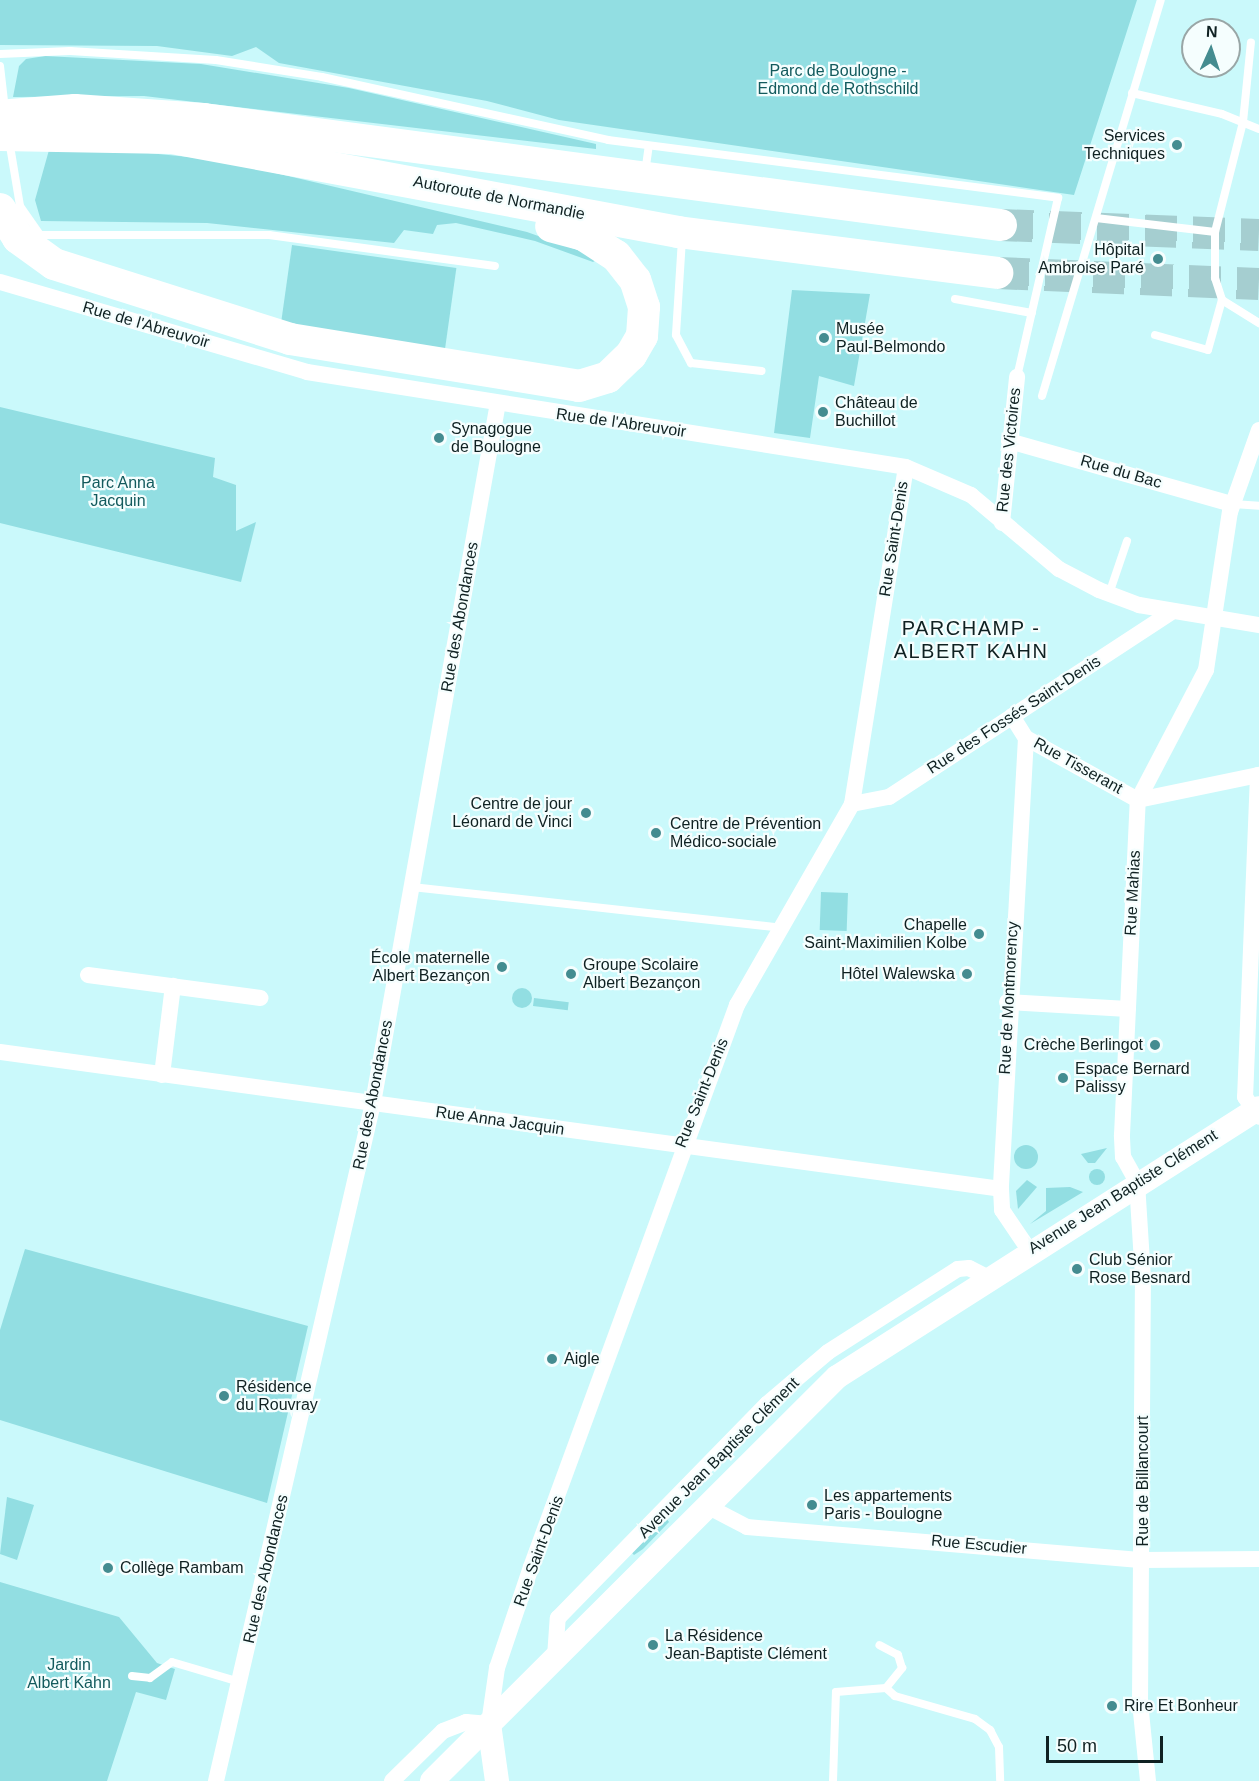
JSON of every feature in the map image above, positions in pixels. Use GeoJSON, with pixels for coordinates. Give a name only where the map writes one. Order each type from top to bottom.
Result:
{"type":"FeatureCollection","features":[{"type":"Feature","properties":{"kind":"highway","name":"Autoroute de Normandie"},"geometry":{"type":"LineString","coordinates":[[0,135],[20,120],[127,111],[204,119],[644,180],[1001,225]]}},
{"type":"Feature","properties":{"kind":"highway","name":"Autoroute de Normandie"},"geometry":{"type":"LineString","coordinates":[[20,120],[172,138],[682,233],[997,273]]}},
{"type":"Feature","properties":{"kind":"highway"},"geometry":{"type":"LineString","coordinates":[[0,209],[18,238],[54,264],[307,345],[570,386],[608,376],[631,355],[644,329],[642,299],[630,272],[607,248],[584,235],[416,183]]}},
{"type":"Feature","properties":{"kind":"main road","name":"Avenue Jean Baptiste Clément"},"geometry":{"type":"LineString","coordinates":[[441,1778],[489,1724],[705,1505],[837,1377],[1029,1250],[1137,1182],[1258,1112]]}},
{"type":"Feature","properties":{"kind":"main road"},"geometry":{"type":"LineString","coordinates":[[489,1724],[497,1781]]}},
{"type":"Feature","properties":{"kind":"street","name":"Rue de l'Abreuvoir"},"geometry":{"type":"LineString","coordinates":[[0,282],[306,372],[906,467],[971,495],[1059,569],[1109,594],[1172,612],[1259,625]]}},
{"type":"Feature","properties":{"kind":"street","name":"Rue des Victoires"},"geometry":{"type":"LineString","coordinates":[[1002,523],[1017,377]]}},
{"type":"Feature","properties":{"kind":"street","name":"Rue des Abondances"},"geometry":{"type":"LineString","coordinates":[[216,1781],[373,1103],[498,403]]}},
{"type":"Feature","properties":{"kind":"street","name":"Rue Mahias"},"geometry":{"type":"LineString","coordinates":[[1137,1182],[1123,1157],[1122,1136],[1138,800],[1206,670],[1232,504],[1259,430]]}},
{"type":"Feature","properties":{"kind":"street","name":"Rue du Bac"},"geometry":{"type":"LineString","coordinates":[[1009,441],[1232,504]]}},
{"type":"Feature","properties":{"kind":"street","name":"Rue Saint-Denis"},"geometry":{"type":"LineString","coordinates":[[489,1724],[497,1668],[681,1146],[737,1005],[852,804],[906,467]]}},
{"type":"Feature","properties":{"kind":"street","name":"Rue des Fossés Saint-Denis"},"geometry":{"type":"LineString","coordinates":[[852,804],[888,796],[1172,612]]}},
{"type":"Feature","properties":{"kind":"street","name":"Rue Tisserant"},"geometry":{"type":"LineString","coordinates":[[1012,716],[1026,738],[1138,800],[1258,775]]}},
{"type":"Feature","properties":{"kind":"street","name":"Rue de Montmorency"},"geometry":{"type":"LineString","coordinates":[[1026,738],[1007,1002],[1000,1189],[1002,1210],[1029,1250]]}},
{"type":"Feature","properties":{"kind":"street"},"geometry":{"type":"LineString","coordinates":[[1258,775],[1245,1097],[1258,1112]]}},
{"type":"Feature","properties":{"kind":"street"},"geometry":{"type":"LineString","coordinates":[[88,975],[260,998]]}},
{"type":"Feature","properties":{"kind":"street"},"geometry":{"type":"LineString","coordinates":[[162,1075],[173,986]]}},
{"type":"Feature","properties":{"kind":"street"},"geometry":{"type":"LineString","coordinates":[[1007,1002],[1128,1009]]}},
{"type":"Feature","properties":{"kind":"street","name":"Rue Anna Jacquin"},"geometry":{"type":"LineString","coordinates":[[0,1052],[1000,1189]]}},
{"type":"Feature","properties":{"kind":"street","name":"Rue de Billancourt"},"geometry":{"type":"LineString","coordinates":[[1137,1182],[1143,1278],[1143,1560],[1140,1702],[1148,1781]]}},
{"type":"Feature","properties":{"kind":"street","name":"Avenue Jean Baptiste Clément"},"geometry":{"type":"LineString","coordinates":[[555,1657],[558,1618],[767,1404],[828,1352],[958,1269],[969,1268],[989,1278]]}},
{"type":"Feature","properties":{"kind":"street","name":"Rue Escudier"},"geometry":{"type":"LineString","coordinates":[[705,1505],[747,1527],[1143,1560],[1259,1559]]}},
{"type":"Feature","properties":{"kind":"street"},"geometry":{"type":"LineString","coordinates":[[392,1781],[443,1731],[466,1722],[489,1724]]}},
{"type":"Feature","properties":{"kind":"lane"},"geometry":{"type":"LineString","coordinates":[[1042,396],[1161,0]]}},
{"type":"Feature","properties":{"kind":"lane"},"geometry":{"type":"LineString","coordinates":[[1155,335],[1208,350],[1222,300],[1215,278],[1215,232],[1243,122],[1251,42]]}},
{"type":"Feature","properties":{"kind":"lane"},"geometry":{"type":"LineString","coordinates":[[0,54],[70,51],[216,60],[649,146],[1058,198],[1017,377]]}},
{"type":"Feature","properties":{"kind":"lane"},"geometry":{"type":"LineString","coordinates":[[0,66],[15,188],[40,235],[269,235],[495,267]]}},
{"type":"Feature","properties":{"kind":"lane"},"geometry":{"type":"LineString","coordinates":[[1132,93],[1243,122],[1259,129]]}},
{"type":"Feature","properties":{"kind":"lane"},"geometry":{"type":"LineString","coordinates":[[644,180],[649,146]]}},
{"type":"Feature","properties":{"kind":"lane"},"geometry":{"type":"LineString","coordinates":[[1096,218],[1215,232]]}},
{"type":"Feature","properties":{"kind":"lane"},"geometry":{"type":"LineString","coordinates":[[682,233],[676,335],[691,363],[762,371]]}},
{"type":"Feature","properties":{"kind":"lane"},"geometry":{"type":"LineString","coordinates":[[955,299],[1032,313]]}},
{"type":"Feature","properties":{"kind":"lane"},"geometry":{"type":"LineString","coordinates":[[1222,300],[1259,323]]}},
{"type":"Feature","properties":{"kind":"lane"},"geometry":{"type":"LineString","coordinates":[[1232,504],[1259,506]]}},
{"type":"Feature","properties":{"kind":"lane"},"geometry":{"type":"LineString","coordinates":[[1109,594],[1127,541]]}},
{"type":"Feature","properties":{"kind":"lane"},"geometry":{"type":"LineString","coordinates":[[412,887],[781,928]]}},
{"type":"Feature","properties":{"kind":"lane"},"geometry":{"type":"LineString","coordinates":[[879,1645],[898,1655],[902,1668],[886,1688]]}},
{"type":"Feature","properties":{"kind":"lane"},"geometry":{"type":"LineString","coordinates":[[132,1676],[150,1678],[172,1662],[240,1682]]}},
{"type":"Feature","properties":{"kind":"lane"},"geometry":{"type":"LineString","coordinates":[[833,1781],[836,1692],[886,1688],[895,1696],[975,1719],[990,1730],[999,1747],[1000,1781]]}},
{"type":"Feature","properties":{"kind":"green space","name":"Parc de Boulogne - Edmond de Rothschild"},"geometry":{"type":"Polygon","coordinates":[[[0,0],[1137,0],[1074,195],[559,120],[487,101],[279,63],[256,47],[232,56],[157,46],[0,45],[0,0]]]}},
{"type":"Feature","properties":{"kind":"green space"},"geometry":{"type":"Polygon","coordinates":[[[45,56],[201,64],[349,88],[596,144],[596,149],[144,96],[13,97],[19,66],[26,59],[45,56]]]}},
{"type":"Feature","properties":{"kind":"green space"},"geometry":{"type":"Polygon","coordinates":[[[49,150],[117,150],[220,160],[527,232],[600,258],[593,262],[535,241],[456,223],[437,225],[433,234],[404,230],[394,243],[207,223],[41,221],[35,200],[49,150]]]}},
{"type":"Feature","properties":{"kind":"green space"},"geometry":{"type":"Polygon","coordinates":[[[292,245],[456,268],[445,349],[281,326],[292,245]]]}},
{"type":"Feature","properties":{"kind":"green space"},"geometry":{"type":"Polygon","coordinates":[[[792,290],[870,294],[854,386],[819,376],[810,438],[774,433],[792,290]]]}},
{"type":"Feature","properties":{"kind":"green space","name":"Parc Anna Jacquin"},"geometry":{"type":"Polygon","coordinates":[[[0,407],[215,458],[213,477],[236,485],[236,531],[256,522],[241,582],[0,523],[0,407]]]}},
{"type":"Feature","properties":{"kind":"green space"},"geometry":{"type":"Polygon","coordinates":[[[821,892],[848,893],[847,931],[820,930],[821,892]]]}},
{"type":"Feature","properties":{"kind":"green space"},"geometry":{"type":"Polygon","coordinates":[[[518,988],[526,988],[532,994],[532,1002],[526,1008],[518,1008],[512,1002],[512,994],[518,988]]]}},
{"type":"Feature","properties":{"kind":"green space"},"geometry":{"type":"Polygon","coordinates":[[[534,998],[569,1002],[568,1010],[533,1006],[534,998]]]}},
{"type":"Feature","properties":{"kind":"green space"},"geometry":{"type":"Polygon","coordinates":[[[1021,1145],[1031,1145],[1038,1152],[1038,1162],[1031,1169],[1021,1169],[1014,1162],[1014,1152],[1021,1145]]]}},
{"type":"Feature","properties":{"kind":"green space"},"geometry":{"type":"Polygon","coordinates":[[[1107,1148],[1095,1163],[1088,1163],[1081,1154],[1107,1148]]]}},
{"type":"Feature","properties":{"kind":"green space"},"geometry":{"type":"Polygon","coordinates":[[[1097,1169],[1105,1177],[1097,1185],[1089,1177],[1097,1169]]]}},
{"type":"Feature","properties":{"kind":"green space"},"geometry":{"type":"Polygon","coordinates":[[[1027,1180],[1037,1187],[1018,1209],[1016,1191],[1027,1180]]]}},
{"type":"Feature","properties":{"kind":"green space"},"geometry":{"type":"Polygon","coordinates":[[[1070,1187],[1083,1192],[1030,1224],[1046,1211],[1046,1188],[1070,1187]]]}},
{"type":"Feature","properties":{"kind":"green space","name":"Résidence du Rouvray"},"geometry":{"type":"Polygon","coordinates":[[[25,1249],[308,1326],[267,1503],[0,1420],[0,1330],[25,1249]]]}},
{"type":"Feature","properties":{"kind":"green space"},"geometry":{"type":"Polygon","coordinates":[[[7,1497],[34,1505],[17,1560],[0,1554],[7,1497]]]}},
{"type":"Feature","properties":{"kind":"green space"},"geometry":{"type":"Polygon","coordinates":[[[666,1518],[669,1522],[643,1549],[634,1555],[629,1550],[666,1518]]]}},
{"type":"Feature","properties":{"kind":"green space","name":"Jardin Albert Kahn"},"geometry":{"type":"Polygon","coordinates":[[[0,1582],[119,1617],[157,1663],[175,1669],[166,1700],[136,1692],[107,1781],[0,1781],[0,1582]]]}},
{"type":"Feature","properties":{"kind":"tunnel"},"geometry":{"type":"LineString","coordinates":[[1001,225],[1259,235]]}},
{"type":"Feature","properties":{"kind":"tunnel"},"geometry":{"type":"LineString","coordinates":[[997,273],[1259,284]]}},
{"type":"Feature","properties":{"kind":"place","name":"Services Techniques"},"geometry":{"type":"Point","coordinates":[1177,145]}},
{"type":"Feature","properties":{"kind":"place","name":"Hôpital Ambroise Paré"},"geometry":{"type":"Point","coordinates":[1158,259]}},
{"type":"Feature","properties":{"kind":"place","name":"Musée Paul-Belmondo"},"geometry":{"type":"Point","coordinates":[824,338]}},
{"type":"Feature","properties":{"kind":"place","name":"Château de Buchillot"},"geometry":{"type":"Point","coordinates":[823,412]}},
{"type":"Feature","properties":{"kind":"place","name":"Synagogue de Boulogne"},"geometry":{"type":"Point","coordinates":[439,438]}},
{"type":"Feature","properties":{"kind":"place","name":"Centre de jour Léonard de Vinci"},"geometry":{"type":"Point","coordinates":[586,813]}},
{"type":"Feature","properties":{"kind":"place","name":"Centre de Prévention Médico-sociale"},"geometry":{"type":"Point","coordinates":[656,833]}},
{"type":"Feature","properties":{"kind":"place","name":"Chapelle Saint-Maximilien Kolbe"},"geometry":{"type":"Point","coordinates":[979,934]}},
{"type":"Feature","properties":{"kind":"place","name":"École maternelle Albert Bezançon"},"geometry":{"type":"Point","coordinates":[502,967]}},
{"type":"Feature","properties":{"kind":"place","name":"Groupe Scolaire Albert Bezançon"},"geometry":{"type":"Point","coordinates":[571,974]}},
{"type":"Feature","properties":{"kind":"place","name":"Hôtel Walewska"},"geometry":{"type":"Point","coordinates":[967,974]}},
{"type":"Feature","properties":{"kind":"place","name":"Crèche Berlingot"},"geometry":{"type":"Point","coordinates":[1155,1045]}},
{"type":"Feature","properties":{"kind":"place","name":"Espace Bernard Palissy"},"geometry":{"type":"Point","coordinates":[1063,1078]}},
{"type":"Feature","properties":{"kind":"place","name":"Club Sénior Rose Besnard"},"geometry":{"type":"Point","coordinates":[1077,1269]}},
{"type":"Feature","properties":{"kind":"place","name":"Aigle"},"geometry":{"type":"Point","coordinates":[552,1359]}},
{"type":"Feature","properties":{"kind":"place","name":"Résidence du Rouvray"},"geometry":{"type":"Point","coordinates":[224,1396]}},
{"type":"Feature","properties":{"kind":"place","name":"Les appartements Paris - Boulogne"},"geometry":{"type":"Point","coordinates":[812,1505]}},
{"type":"Feature","properties":{"kind":"place","name":"Collège Rambam"},"geometry":{"type":"Point","coordinates":[108,1568]}},
{"type":"Feature","properties":{"kind":"place","name":"La Résidence Jean-Baptiste Clément"},"geometry":{"type":"Point","coordinates":[653,1645]}},
{"type":"Feature","properties":{"kind":"place","name":"Rire Et Bonheur"},"geometry":{"type":"Point","coordinates":[1112,1706]}},
{"type":"Feature","properties":{"kind":"district","name":"PARCHAMP - ALBERT KAHN"},"geometry":{"type":"Point","coordinates":[971,640]}}]}
